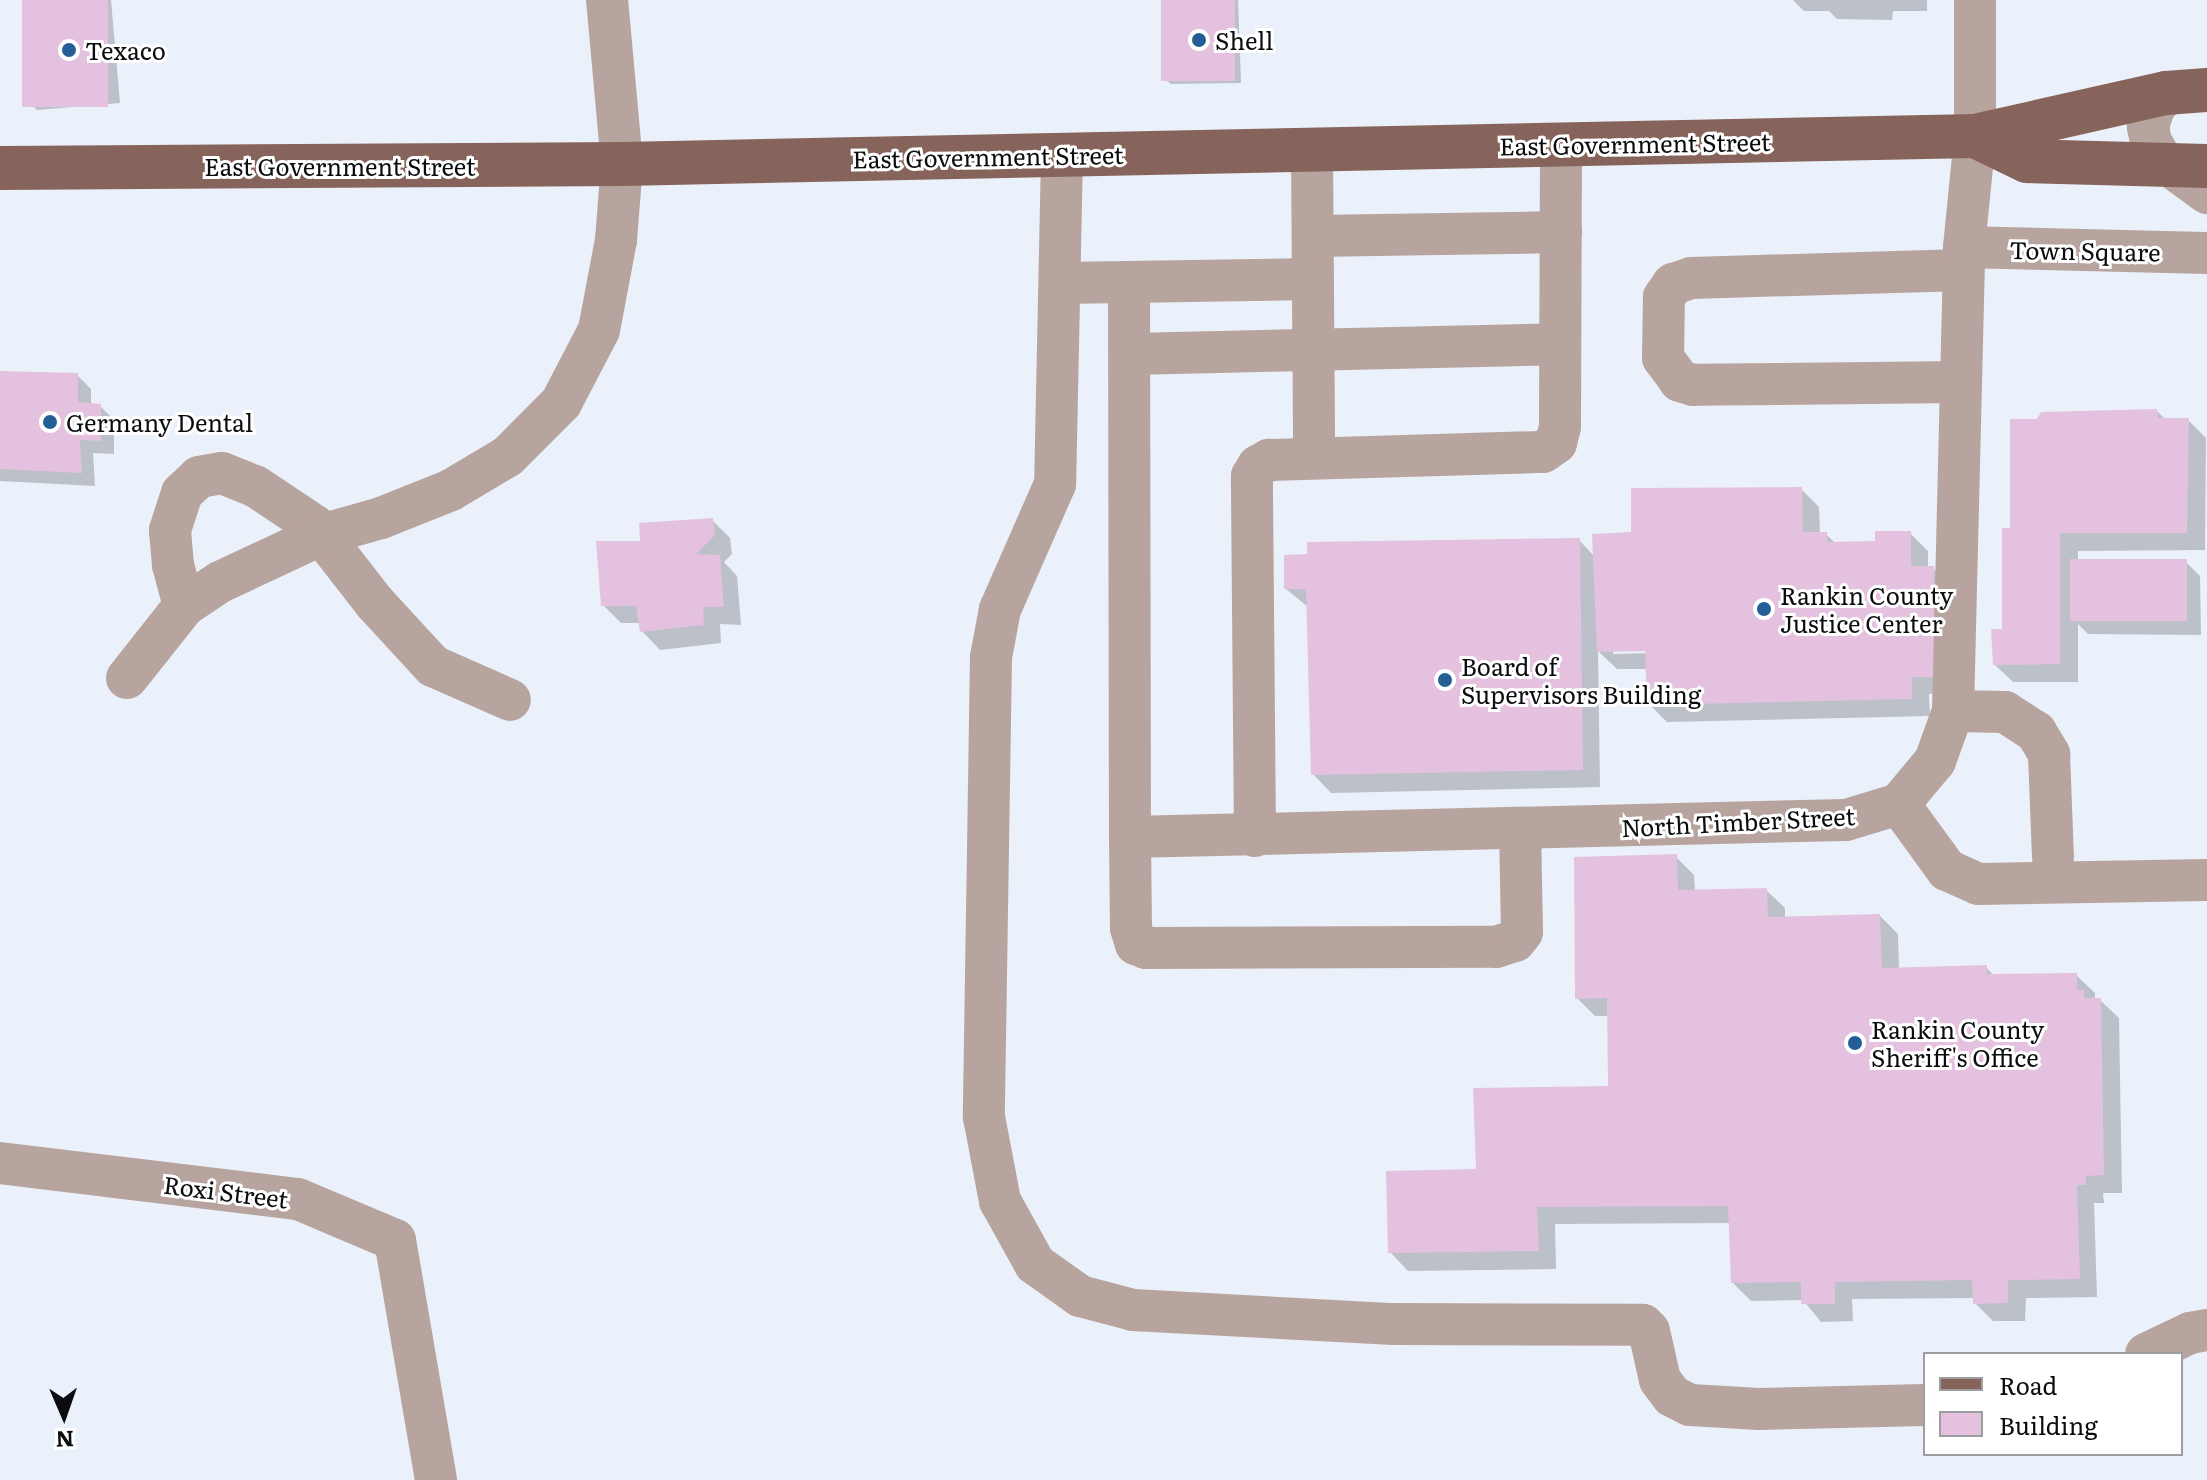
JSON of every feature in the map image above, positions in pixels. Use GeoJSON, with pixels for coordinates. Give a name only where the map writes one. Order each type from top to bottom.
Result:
{"type":"FeatureCollection","features":[{"type":"Feature","properties":{"kind":"main road","name":"East Government Street"},"geometry":{"type":"LineString","coordinates":[[0,168],[622,164],[1975,136],[2186,91]]}},
{"type":"Feature","properties":{"kind":"main road"},"geometry":{"type":"LineString","coordinates":[[1975,136],[2027,161],[2196,175]]}},
{"type":"Feature","properties":{"kind":"street"},"geometry":{"type":"LineString","coordinates":[[127,678],[184,606],[220,582],[321,535],[381,518],[451,490],[508,456],[561,403],[599,330],[616,240],[622,164],[607,0]]}},
{"type":"Feature","properties":{"kind":"street"},"geometry":{"type":"LineString","coordinates":[[1975,0],[1975,136],[1964,259],[1953,711],[1935,761],[1899,804],[1947,870],[1978,884],[2207,880]]}},
{"type":"Feature","properties":{"kind":"street"},"geometry":{"type":"LineString","coordinates":[[2186,91],[2154,108],[2148,127],[2151,142],[2162,160],[2196,175]]}},
{"type":"Feature","properties":{"kind":"street"},"geometry":{"type":"LineString","coordinates":[[1255,836],[1252,476],[1258,466],[1269,460],[1543,452],[1556,443],[1560,427],[1561,144]]}},
{"type":"Feature","properties":{"kind":"street"},"geometry":{"type":"LineString","coordinates":[[1312,149],[1314,458]]}},
{"type":"Feature","properties":{"kind":"street"},"geometry":{"type":"LineString","coordinates":[[1062,155],[1055,484],[1000,609],[991,657],[984,1117],[1000,1201],[1035,1264],[1080,1296],[1133,1310],[1394,1324],[1643,1325],[1649,1331],[1660,1380],[1672,1396],[1690,1405],[1759,1409],[1923,1405]]}},
{"type":"Feature","properties":{"kind":"street"},"geometry":{"type":"LineString","coordinates":[[1313,236],[1561,232]]}},
{"type":"Feature","properties":{"kind":"street","name":"Town Square"},"geometry":{"type":"LineString","coordinates":[[1961,382],[1693,385],[1680,381],[1663,358],[1664,297],[1673,284],[1691,278],[1964,259],[2207,253]]}},
{"type":"Feature","properties":{"kind":"street"},"geometry":{"type":"LineString","coordinates":[[1060,283],[1313,279]]}},
{"type":"Feature","properties":{"kind":"street"},"geometry":{"type":"LineString","coordinates":[[1129,282],[1130,837],[1131,928],[1136,944],[1146,948],[1496,947],[1515,941],[1522,932],[1520,830]]}},
{"type":"Feature","properties":{"kind":"street"},"geometry":{"type":"LineString","coordinates":[[1131,354],[1560,344]]}},
{"type":"Feature","properties":{"kind":"street"},"geometry":{"type":"LineString","coordinates":[[184,606],[173,565],[170,530],[182,493],[199,477],[222,473],[255,486],[315,526],[375,603],[433,666],[510,700]]}},
{"type":"Feature","properties":{"kind":"street"},"geometry":{"type":"LineString","coordinates":[[1953,711],[2005,712],[2036,732],[2049,754],[2053,857]]}},
{"type":"Feature","properties":{"kind":"street","name":"North Timber Street"},"geometry":{"type":"LineString","coordinates":[[1130,837],[1846,820],[1899,804]]}},
{"type":"Feature","properties":{"kind":"street","name":"Roxi Street"},"geometry":{"type":"LineString","coordinates":[[0,1163],[298,1199],[395,1240],[436,1480]]}},
{"type":"Feature","properties":{"kind":"street"},"geometry":{"type":"LineString","coordinates":[[2150,1352],[2190,1333],[2207,1330]]}},
{"type":"Feature","properties":{"kind":"building","name":"Texaco"},"geometry":{"type":"Polygon","coordinates":[[[22,0],[108,0],[108,107],[22,107],[22,0]]]}},
{"type":"Feature","properties":{"kind":"building","name":"Shell"},"geometry":{"type":"Polygon","coordinates":[[[1161,0],[1235,0],[1235,81],[1161,81],[1161,0]]]}},
{"type":"Feature","properties":{"kind":"building","name":"Germany Dental"},"geometry":{"type":"Polygon","coordinates":[[[0,371],[78,373],[78,402],[101,404],[101,441],[80,440],[82,473],[0,469],[0,371]]]}},
{"type":"Feature","properties":{"kind":"building"},"geometry":{"type":"Polygon","coordinates":[[[2157,409],[2158,418],[2189,418],[2187,533],[2060,533],[2060,664],[1993,665],[1991,629],[2002,629],[2002,528],[2010,528],[2010,419],[2037,419],[2041,412],[2157,409]]]}},
{"type":"Feature","properties":{"kind":"building","name":"Rankin County Justice Center"},"geometry":{"type":"Polygon","coordinates":[[[1802,487],[1803,532],[1827,532],[1827,542],[1875,541],[1875,531],[1911,531],[1911,566],[1934,566],[1935,677],[1912,677],[1912,699],[1647,705],[1645,651],[1597,652],[1592,534],[1631,532],[1631,488],[1802,487]]]}},
{"type":"Feature","properties":{"kind":"building"},"geometry":{"type":"Polygon","coordinates":[[[713,518],[715,535],[696,554],[720,555],[724,607],[703,607],[704,625],[640,632],[636,606],[601,606],[596,541],[640,541],[639,523],[713,518]]]}},
{"type":"Feature","properties":{"kind":"building","name":"Board of Supervisors Building"},"geometry":{"type":"Polygon","coordinates":[[[1580,538],[1583,770],[1311,775],[1306,589],[1284,589],[1284,555],[1307,554],[1307,542],[1580,538]]]}},
{"type":"Feature","properties":{"kind":"building"},"geometry":{"type":"Polygon","coordinates":[[[2070,559],[2187,559],[2187,621],[2070,621],[2070,559]]]}},
{"type":"Feature","properties":{"kind":"building","name":"Rankin County Sheriff's Office"},"geometry":{"type":"Polygon","coordinates":[[[1677,854],[1678,890],[1767,888],[1768,917],[1880,914],[1882,968],[1987,965],[1987,974],[2077,973],[2077,990],[2084,990],[2084,998],[2101,998],[2104,1175],[2086,1176],[2086,1185],[2077,1185],[2080,1279],[2008,1280],[2008,1303],[1973,1304],[1972,1280],[1835,1282],[1835,1304],[1801,1304],[1801,1282],[1731,1283],[1728,1206],[1537,1207],[1539,1251],[1388,1253],[1386,1171],[1476,1169],[1473,1088],[1608,1086],[1607,998],[1575,999],[1574,857],[1677,854]]]}},
{"type":"Feature","properties":{"kind":"place","name":"Shell"},"geometry":{"type":"Point","coordinates":[1199,40]}},
{"type":"Feature","properties":{"kind":"place","name":"Texaco"},"geometry":{"type":"Point","coordinates":[69,50]}},
{"type":"Feature","properties":{"kind":"place","name":"Germany Dental"},"geometry":{"type":"Point","coordinates":[50,422]}},
{"type":"Feature","properties":{"kind":"place","name":"Rankin County Justice Center"},"geometry":{"type":"Point","coordinates":[1764,609]}},
{"type":"Feature","properties":{"kind":"place","name":"Board of Supervisors Building"},"geometry":{"type":"Point","coordinates":[1445,680]}},
{"type":"Feature","properties":{"kind":"place","name":"Rankin County Sheriff's Office"},"geometry":{"type":"Point","coordinates":[1855,1043]}}]}
